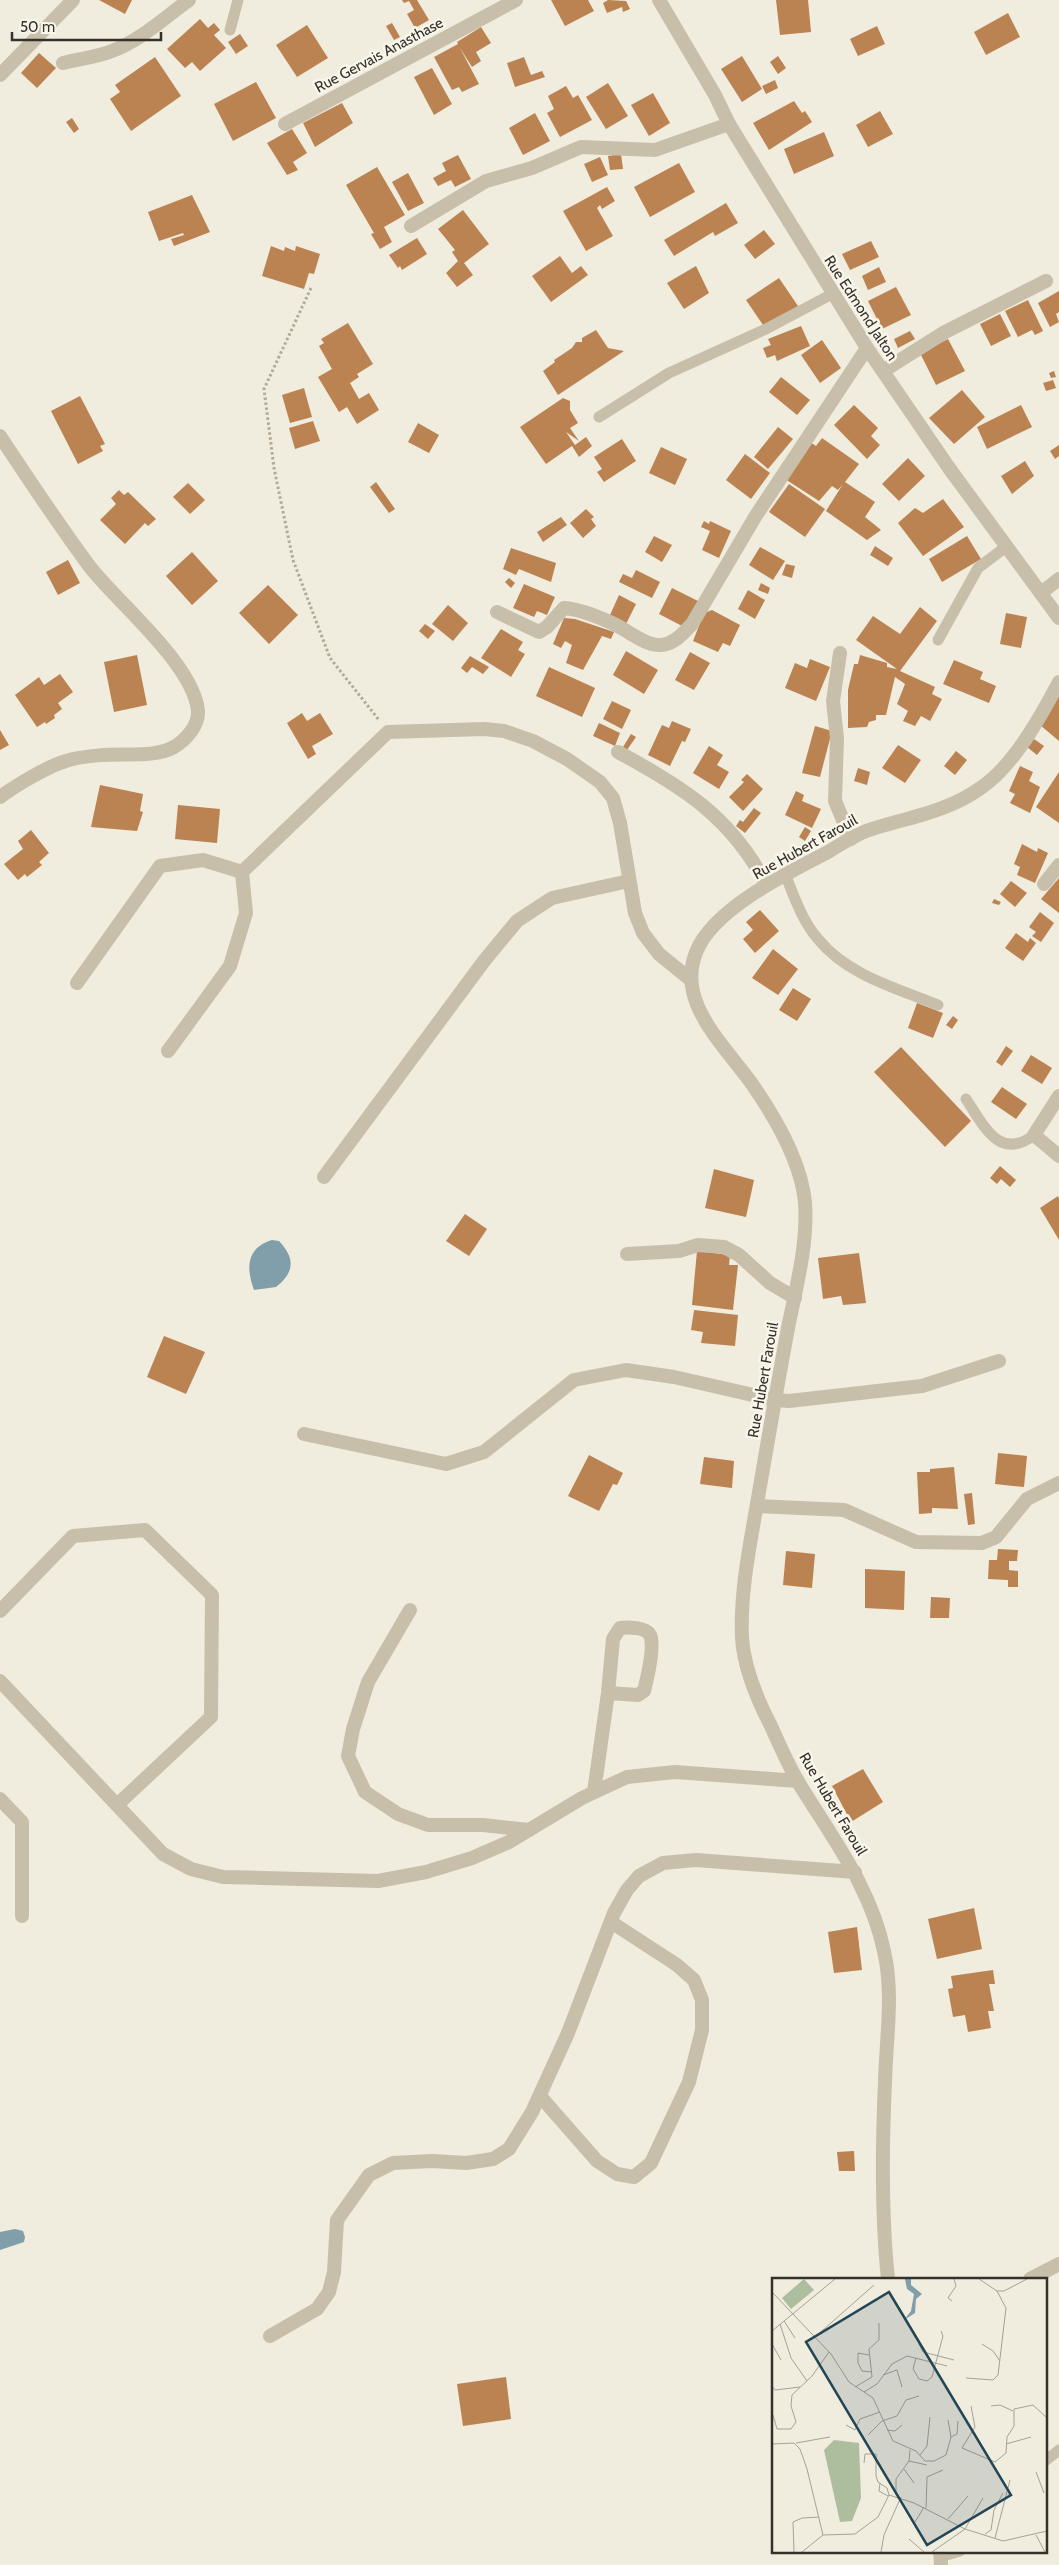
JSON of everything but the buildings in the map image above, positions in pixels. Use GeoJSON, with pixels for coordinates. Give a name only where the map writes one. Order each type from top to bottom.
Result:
{"type":"FeatureCollection","features":[{"type":"Feature","properties":{"kind":"street"},"geometry":{"type":"LineString","coordinates":[[0,75],[73,0]]}},
{"type":"Feature","properties":{"kind":"street"},"geometry":{"type":"LineString","coordinates":[[63,63],[110,52],[126,45],[140,37],[188,0]]}},
{"type":"Feature","properties":{"kind":"street","name":"Rue Gervais Anasthase"},"geometry":{"type":"LineString","coordinates":[[285,124],[516,0]]}},
{"type":"Feature","properties":{"kind":"street","name":"Rue Edmond Jalton"},"geometry":{"type":"LineString","coordinates":[[659,0],[715,96],[729,124],[812,262],[834,292],[867,348],[1059,618]]}},
{"type":"Feature","properties":{"kind":"street"},"geometry":{"type":"LineString","coordinates":[[411,226],[486,181],[532,168],[581,147],[655,150],[729,124]]}},
{"type":"Feature","properties":{"kind":"street"},"geometry":{"type":"LineString","coordinates":[[883,371],[945,332],[1046,281]]}},
{"type":"Feature","properties":{"kind":"street"},"geometry":{"type":"LineString","coordinates":[[497,612],[539,632],[547,627],[564,608],[612,623],[652,643],[660,645],[671,642],[681,636],[692,624],[755,517],[867,348]]}},
{"type":"Feature","properties":{"kind":"street"},"geometry":{"type":"LineString","coordinates":[[0,436],[50,511],[92,569],[183,673],[194,695],[198,712],[187,738],[173,748],[152,753],[103,755],[65,761],[12,788],[0,797]]}},
{"type":"Feature","properties":{"kind":"street"},"geometry":{"type":"LineString","coordinates":[[1041,593],[1059,579]]}},
{"type":"Feature","properties":{"kind":"street"},"geometry":{"type":"LineString","coordinates":[[840,653],[833,701],[837,738],[835,801],[851,839]]}},
{"type":"Feature","properties":{"kind":"street","name":"Rue Hubert Farouil"},"geometry":{"type":"LineString","coordinates":[[888,2278],[884,2242],[882,2148],[889,1998],[885,1954],[874,1916],[855,1872],[798,1781],[764,1713],[746,1668],[742,1639],[745,1574],[794,1298],[805,1227],[804,1198],[796,1160],[753,1085],[714,1035],[695,1002],[691,980],[693,960],[702,940],[728,914],[766,884],[865,832],[928,815],[956,804],[987,785],[1014,756],[1059,682]]}},
{"type":"Feature","properties":{"kind":"street"},"geometry":{"type":"LineString","coordinates":[[242,872],[388,732],[484,729],[504,731],[533,741],[567,759],[600,782],[613,798],[635,913],[643,933],[659,954],[691,980]]}},
{"type":"Feature","properties":{"kind":"street"},"geometry":{"type":"LineString","coordinates":[[618,752],[651,770],[712,812],[733,833],[752,858],[766,884]]}},
{"type":"Feature","properties":{"kind":"street"},"geometry":{"type":"LineString","coordinates":[[77,983],[160,866],[203,860],[242,872]]}},
{"type":"Feature","properties":{"kind":"street"},"geometry":{"type":"LineString","coordinates":[[1044,884],[1059,865]]}},
{"type":"Feature","properties":{"kind":"street"},"geometry":{"type":"LineString","coordinates":[[168,1051],[230,966],[246,913],[242,872]]}},
{"type":"Feature","properties":{"kind":"street"},"geometry":{"type":"LineString","coordinates":[[324,1176],[484,961],[517,921],[552,898],[629,881]]}},
{"type":"Feature","properties":{"kind":"street"},"geometry":{"type":"LineString","coordinates":[[1059,1096],[1034,1135],[1059,1156]]}},
{"type":"Feature","properties":{"kind":"street"},"geometry":{"type":"LineString","coordinates":[[627,1254],[679,1251],[698,1244],[724,1247],[739,1255],[770,1284],[794,1298]]}},
{"type":"Feature","properties":{"kind":"street"},"geometry":{"type":"LineString","coordinates":[[304,1434],[446,1464],[484,1452],[574,1380],[626,1370],[674,1377],[775,1400],[840,1396],[922,1386],[999,1361]]}},
{"type":"Feature","properties":{"kind":"street"},"geometry":{"type":"LineString","coordinates":[[757,1506],[844,1510],[916,1542],[982,1543],[996,1537],[1027,1499],[1059,1483]]}},
{"type":"Feature","properties":{"kind":"street"},"geometry":{"type":"LineString","coordinates":[[0,1611],[73,1536],[145,1530],[212,1595],[212,1717],[118,1804]]}},
{"type":"Feature","properties":{"kind":"street"},"geometry":{"type":"LineString","coordinates":[[410,1610],[368,1682],[353,1729],[348,1756],[365,1792],[398,1814],[428,1825],[483,1825],[529,1830]]}},
{"type":"Feature","properties":{"kind":"street"},"geometry":{"type":"LineString","coordinates":[[594,1792],[608,1693],[613,1639],[620,1628],[630,1627],[646,1631],[650,1635],[652,1645],[644,1691],[638,1696],[608,1693]]}},
{"type":"Feature","properties":{"kind":"street"},"geometry":{"type":"LineString","coordinates":[[0,1681],[118,1804],[163,1854],[191,1869],[223,1877],[378,1881],[426,1872],[472,1858],[509,1842],[594,1792],[627,1777],[675,1772],[798,1781]]}},
{"type":"Feature","properties":{"kind":"street"},"geometry":{"type":"LineString","coordinates":[[0,1799],[22,1822],[22,1916]]}},
{"type":"Feature","properties":{"kind":"street"},"geometry":{"type":"LineString","coordinates":[[270,2336],[317,2309],[329,2292],[336,2256],[337,2220],[369,2175],[393,2163],[432,2161],[466,2163],[493,2159],[509,2149],[540,2096],[568,2033],[611,1922],[626,1890],[638,1876],[663,1863],[696,1860],[855,1872]]}},
{"type":"Feature","properties":{"kind":"street"},"geometry":{"type":"LineString","coordinates":[[540,2096],[597,2161],[617,2174],[634,2177],[652,2162],[689,2082],[702,2030],[702,2000],[694,1980],[677,1965],[611,1922]]}},
{"type":"Feature","properties":{"kind":"street"},"geometry":{"type":"LineString","coordinates":[[1032,2278],[1059,2264]]}},
{"type":"Feature","properties":{"kind":"lane"},"geometry":{"type":"LineString","coordinates":[[230,30],[238,0]]}},
{"type":"Feature","properties":{"kind":"lane"},"geometry":{"type":"LineString","coordinates":[[599,417],[669,374],[766,329],[834,292]]}},
{"type":"Feature","properties":{"kind":"lane"},"geometry":{"type":"LineString","coordinates":[[938,640],[978,568],[1007,546]]}},
{"type":"Feature","properties":{"kind":"lane"},"geometry":{"type":"LineString","coordinates":[[785,874],[801,913],[813,932],[839,961],[867,976],[938,1005]]}},
{"type":"Feature","properties":{"kind":"lane"},"geometry":{"type":"LineString","coordinates":[[966,1099],[991,1137],[1001,1143],[1025,1141],[1034,1135]]}},
{"type":"Feature","properties":{"kind":"lane"},"geometry":{"type":"LineString","coordinates":[[1046,2460],[1059,2450]]}},
{"type":"Feature","properties":{"kind":"lane"},"geometry":{"type":"LineString","coordinates":[[940,2558],[957,2552]]}},
{"type":"Feature","properties":{"kind":"path"},"geometry":{"type":"LineString","coordinates":[[311,288],[264,389],[274,468],[293,560],[330,658],[388,732]]}},
{"type":"Feature","properties":{"kind":"water"},"geometry":{"type":"Polygon","coordinates":[[[272,1240],[279,1241],[288,1253],[291,1265],[290,1270],[276,1287],[254,1290],[249,1267],[250,1260],[257,1248],[272,1240]]]}},
{"type":"Feature","properties":{"kind":"water"},"geometry":{"type":"Polygon","coordinates":[[[15,2229],[23,2231],[24,2242],[0,2250],[0,2232],[15,2229]]]}}]}
